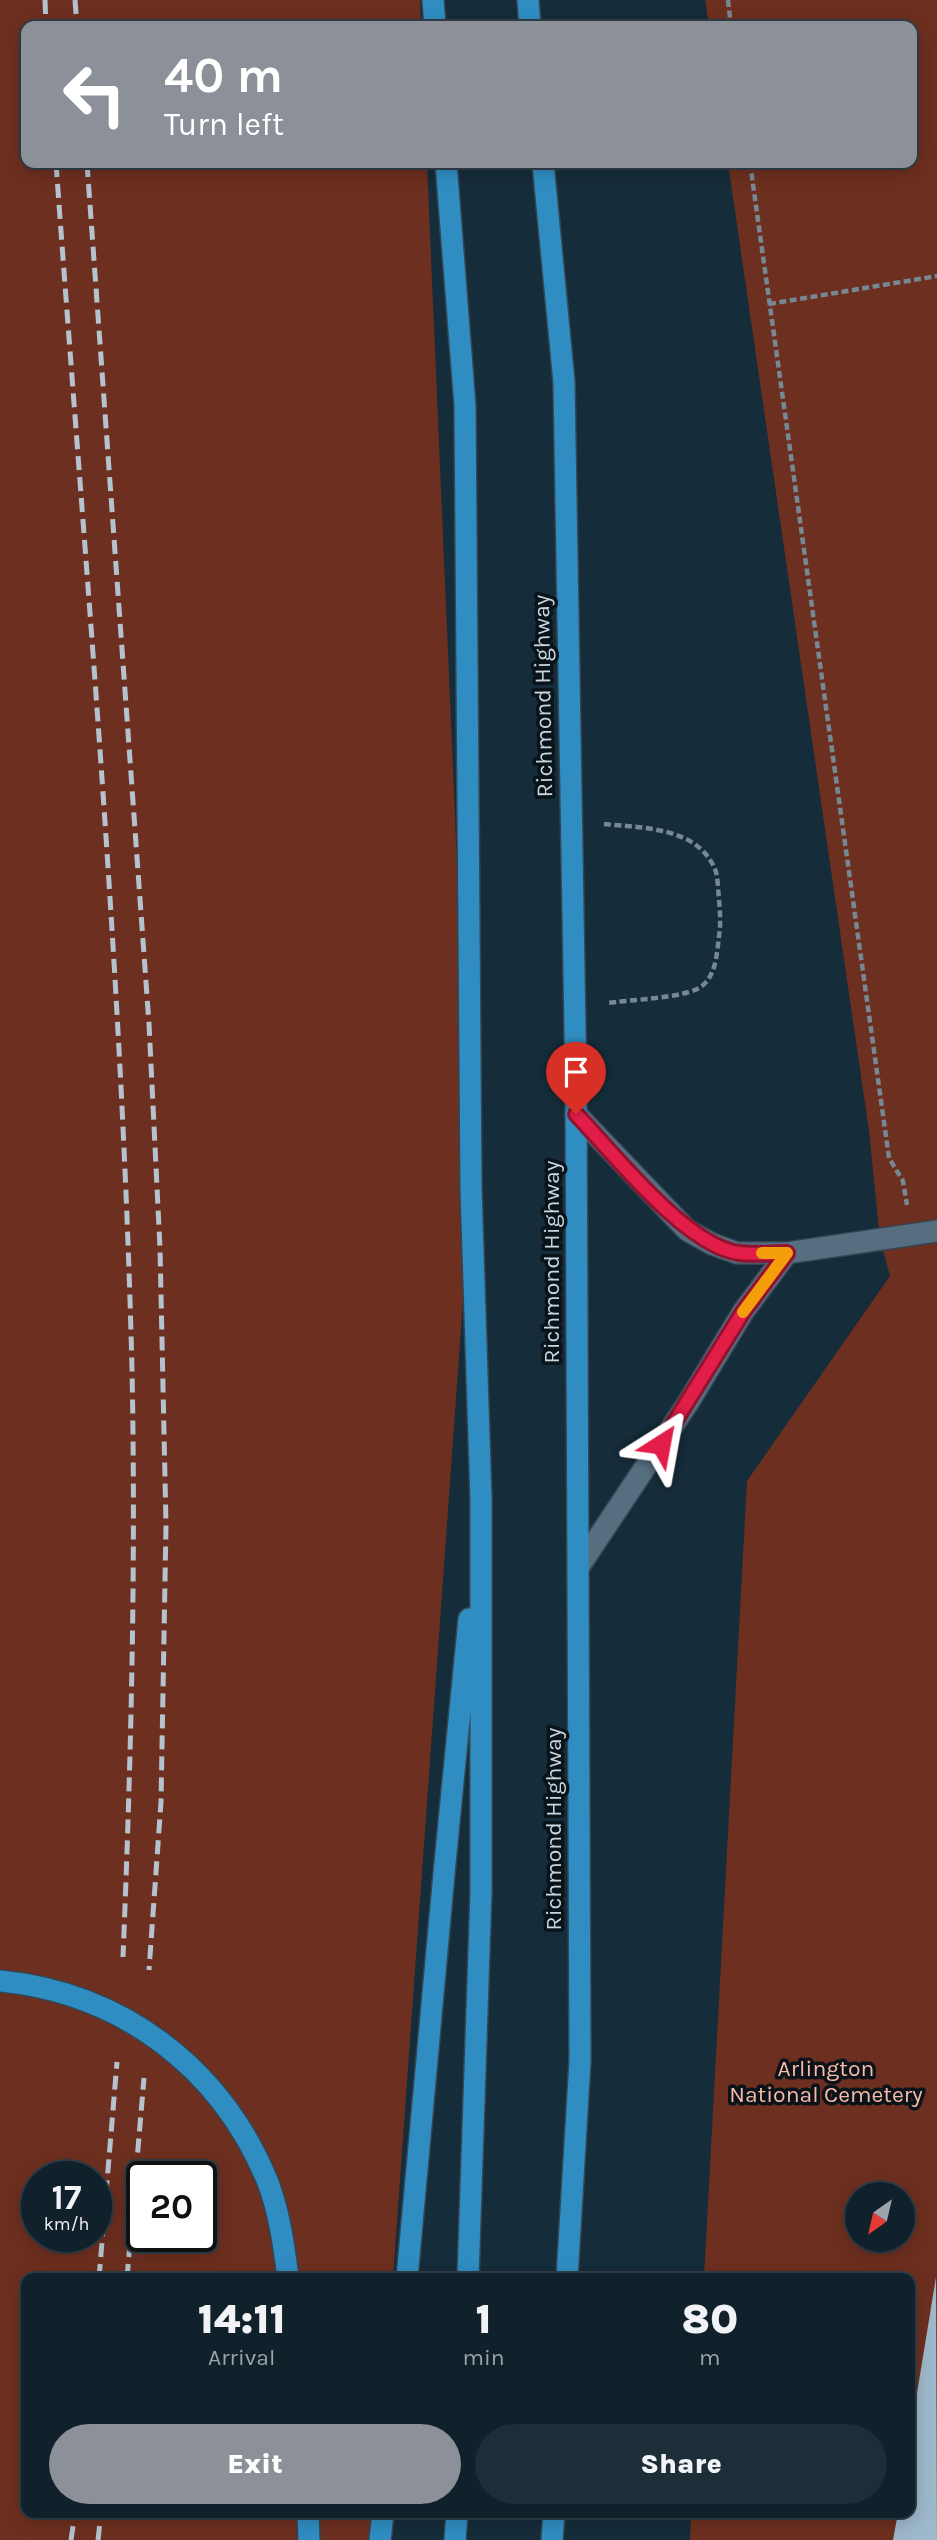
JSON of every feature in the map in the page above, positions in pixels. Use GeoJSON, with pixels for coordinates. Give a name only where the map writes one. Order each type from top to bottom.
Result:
{"type":"FeatureCollection","features":[{"type":"Feature","properties":{"kind":"highway"},"geometry":{"type":"LineString","coordinates":[[433,0],[435,21]]}},
{"type":"Feature","properties":{"kind":"highway"},"geometry":{"type":"LineString","coordinates":[[528,0],[530,21]]}},
{"type":"Feature","properties":{"kind":"highway"},"geometry":{"type":"LineString","coordinates":[[446,168],[465,405],[471,1189],[481,1499],[481,1892],[468,2273]]}},
{"type":"Feature","properties":{"kind":"highway","name":"Richmond Highway"},"geometry":{"type":"LineString","coordinates":[[543,168],[564,382],[575,1007],[580,2061],[567,2273]]}},
{"type":"Feature","properties":{"kind":"highway"},"geometry":{"type":"LineString","coordinates":[[407,2273],[481,1499]]}},
{"type":"Feature","properties":{"kind":"highway"},"geometry":{"type":"LineString","coordinates":[[0,1981],[89,2001],[127,2018],[165,2044],[195,2070],[226,2105],[250,2143],[264,2173],[278,2221],[287,2273]]}},
{"type":"Feature","properties":{"kind":"highway"},"geometry":{"type":"LineString","coordinates":[[308,2518],[309,2540]]}},
{"type":"Feature","properties":{"kind":"highway"},"geometry":{"type":"LineString","coordinates":[[380,2540],[382,2518]]}},
{"type":"Feature","properties":{"kind":"highway"},"geometry":{"type":"LineString","coordinates":[[455,2540],[457,2518]]}},
{"type":"Feature","properties":{"kind":"highway"},"geometry":{"type":"LineString","coordinates":[[552,2540],[554,2518]]}},
{"type":"Feature","properties":{"kind":"lane"},"geometry":{"type":"LineString","coordinates":[[576,1114],[687,1230],[712,1244],[737,1253],[787,1253],[937,1231]]}},
{"type":"Feature","properties":{"kind":"lane"},"geometry":{"type":"LineString","coordinates":[[578,1568],[688,1403],[743,1312],[787,1253]]}},
{"type":"Feature","properties":{"kind":"path"},"geometry":{"type":"LineString","coordinates":[[728,0],[731,21]]}},
{"type":"Feature","properties":{"kind":"path"},"geometry":{"type":"LineString","coordinates":[[751,168],[889,1158],[903,1181],[912,1233]]}},
{"type":"Feature","properties":{"kind":"path"},"geometry":{"type":"LineString","coordinates":[[769,304],[937,276]]}},
{"type":"Feature","properties":{"kind":"path"},"geometry":{"type":"LineString","coordinates":[[572,822],[658,829],[677,835],[692,844],[704,853],[717,875],[721,925],[715,962],[703,986],[678,994],[575,1007]]}},
{"type":"Feature","properties":{"kind":"green space"},"geometry":{"type":"Polygon","coordinates":[[[0,0],[420,0],[421,21],[21,21],[21,168],[427,168],[471,1189],[393,2273],[21,2273],[21,2518],[377,2518],[375,2540],[0,2540],[0,0]]]}},
{"type":"Feature","properties":{"kind":"green space","name":"Arlington National Cemetery"},"geometry":{"type":"Polygon","coordinates":[[[705,0],[937,0],[937,2540],[690,2540],[691,2518],[915,2518],[915,2273],[704,2273],[747,1481],[890,1276],[880,1239],[869,1131],[729,168],[917,168],[917,21],[708,21],[705,0]]]}},
{"type":"Feature","properties":{"kind":"building"},"geometry":{"type":"Polygon","coordinates":[[[936,2277],[937,2540],[893,2540],[897,2518],[915,2518],[915,2405],[936,2277]]]}},
{"type":"Feature","properties":{"kind":"railway"},"geometry":{"type":"LineString","coordinates":[[45,0],[46,21]]}},
{"type":"Feature","properties":{"kind":"railway"},"geometry":{"type":"LineString","coordinates":[[75,0],[77,21]]}},
{"type":"Feature","properties":{"kind":"railway"},"geometry":{"type":"LineString","coordinates":[[56,168],[101,766],[127,1219],[132,1370],[133,1590],[123,1957]]}},
{"type":"Feature","properties":{"kind":"railway"},"geometry":{"type":"LineString","coordinates":[[87,168],[149,1024],[160,1248],[166,1525],[161,1802],[149,1970]]}},
{"type":"Feature","properties":{"kind":"railway"},"geometry":{"type":"LineString","coordinates":[[99,2273],[117,2062]]}},
{"type":"Feature","properties":{"kind":"railway"},"geometry":{"type":"LineString","coordinates":[[127,2273],[144,2078]]}},
{"type":"Feature","properties":{"kind":"railway"},"geometry":{"type":"LineString","coordinates":[[71,2540],[74,2518]]}},
{"type":"Feature","properties":{"kind":"railway"},"geometry":{"type":"LineString","coordinates":[[98,2540],[100,2518]]}},
{"type":"Feature","properties":{"kind":"slow traffic"},"geometry":{"type":"LineString","coordinates":[[743,1312],[787,1253],[762,1253]]}},
{"type":"Feature","properties":{"kind":"route"},"geometry":{"type":"LineString","coordinates":[[576,1114],[687,1230],[712,1244],[737,1253],[787,1253],[743,1312],[661,1444]]}}]}
